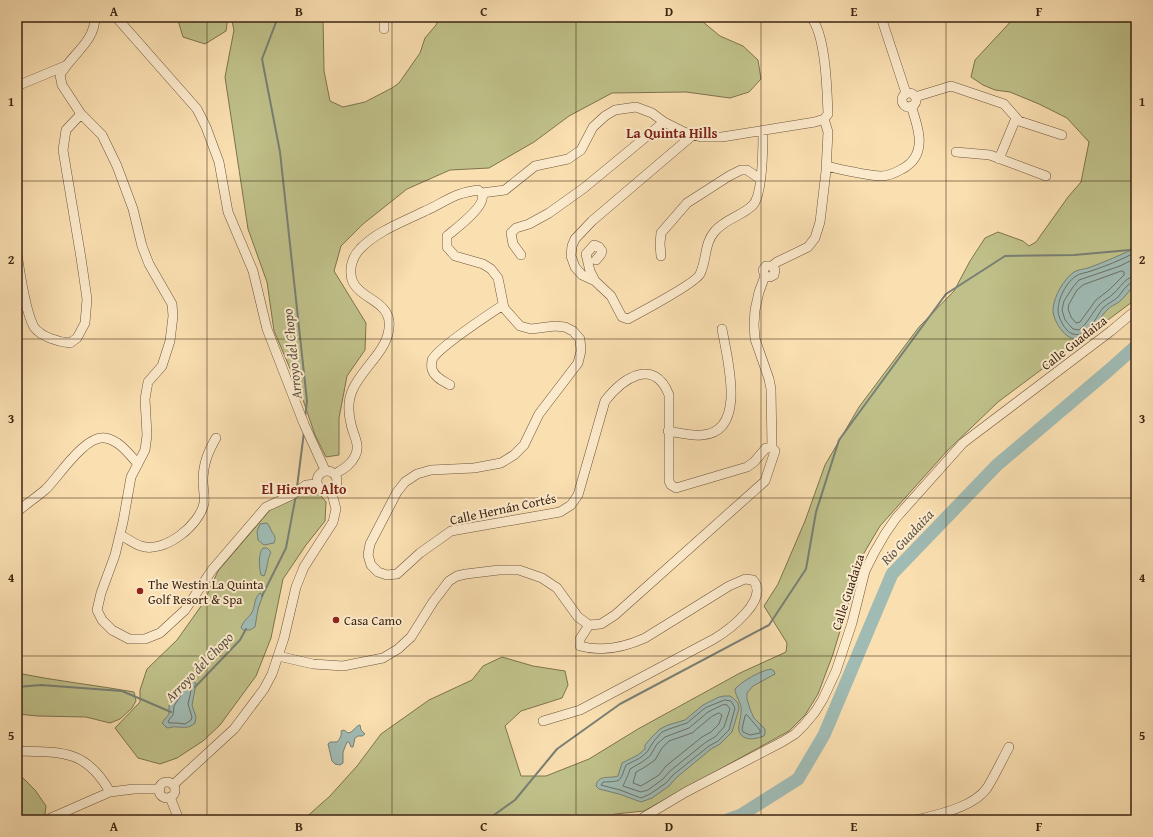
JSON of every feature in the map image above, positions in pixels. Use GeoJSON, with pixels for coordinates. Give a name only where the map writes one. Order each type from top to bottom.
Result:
{"type":"FeatureCollection","features":[{"type":"Feature","properties":{"kind":"street"},"geometry":{"type":"LineString","coordinates":[[95,17],[93,30],[85,44],[65,66],[60,75],[62,85],[81,114],[102,135],[117,166],[134,209],[142,246],[149,264],[172,304],[173,316],[170,341],[162,366],[148,382],[145,399],[147,435],[145,450],[131,477],[120,535],[101,593],[97,610],[102,620],[112,630],[129,639],[145,639],[160,633],[184,610],[212,570],[266,506],[290,496],[306,485],[317,484]]}},
{"type":"Feature","properties":{"kind":"street"},"geometry":{"type":"LineString","coordinates":[[116,17],[197,109],[206,127],[219,162],[228,212],[253,271],[267,329],[304,424],[325,470]]}},
{"type":"Feature","properties":{"kind":"street"},"geometry":{"type":"LineString","coordinates":[[384,17],[384,29]]}},
{"type":"Feature","properties":{"kind":"street"},"geometry":{"type":"LineString","coordinates":[[335,474],[349,465],[356,455],[357,444],[351,425],[348,404],[353,388],[387,340],[390,329],[389,318],[382,307],[361,292],[352,281],[350,271],[353,260],[359,250],[374,237],[460,194],[478,190],[482,193],[505,190],[535,166],[568,159],[581,150],[593,127],[605,116],[616,110],[636,107],[652,113],[664,122],[684,132],[700,137],[722,138],[815,122],[824,119],[828,114],[826,78],[820,34],[811,17]]}},
{"type":"Feature","properties":{"kind":"street"},"geometry":{"type":"LineString","coordinates":[[881,17],[906,93]]}},
{"type":"Feature","properties":{"kind":"street"},"geometry":{"type":"LineString","coordinates":[[17,86],[65,66]]}},
{"type":"Feature","properties":{"kind":"street"},"geometry":{"type":"LineString","coordinates":[[915,97],[951,86],[1004,104],[1019,121],[1062,135]]}},
{"type":"Feature","properties":{"kind":"street"},"geometry":{"type":"LineString","coordinates":[[911,106],[906,106],[902,102],[902,97],[906,93],[912,93],[915,97]]}},
{"type":"Feature","properties":{"kind":"street"},"geometry":{"type":"LineString","coordinates":[[911,106],[915,102],[915,97]]}},
{"type":"Feature","properties":{"kind":"street"},"geometry":{"type":"LineString","coordinates":[[826,166],[882,176],[891,175],[905,168],[913,161],[918,151],[919,129],[911,106]]}},
{"type":"Feature","properties":{"kind":"street"},"geometry":{"type":"LineString","coordinates":[[17,254],[29,313],[34,328],[42,334],[60,342],[70,343],[81,333],[85,323],[87,299],[63,150],[66,130],[81,114]]}},
{"type":"Feature","properties":{"kind":"street"},"geometry":{"type":"LineString","coordinates":[[999,159],[1016,118]]}},
{"type":"Feature","properties":{"kind":"street"},"geometry":{"type":"LineString","coordinates":[[278,656],[313,664],[343,666],[383,658],[398,649],[411,636],[433,602],[449,581],[457,576],[466,574],[499,570],[519,570],[542,578],[557,588],[578,617],[590,625],[600,624],[615,615],[765,481],[775,452],[772,448],[771,389],[755,339],[755,310],[765,276],[770,277],[774,275],[775,270],[772,266],[777,262],[808,247],[815,238],[820,222],[826,166],[828,132],[824,119]]}},
{"type":"Feature","properties":{"kind":"street"},"geometry":{"type":"LineString","coordinates":[[521,255],[513,244],[511,233],[516,228],[529,224],[549,213],[584,188],[664,122]]}},
{"type":"Feature","properties":{"kind":"street"},"geometry":{"type":"LineString","coordinates":[[693,135],[592,221],[576,238],[572,246],[571,256],[575,267],[582,275],[595,281],[611,296],[622,317],[628,319],[691,283],[700,275],[706,250],[714,231],[752,205],[757,198],[764,150],[763,130]]}},
{"type":"Feature","properties":{"kind":"street"},"geometry":{"type":"LineString","coordinates":[[956,152],[990,155],[1046,176]]}},
{"type":"Feature","properties":{"kind":"street"},"geometry":{"type":"LineString","coordinates":[[661,256],[660,244],[662,233],[687,203],[741,170],[747,170],[760,179]]}},
{"type":"Feature","properties":{"kind":"street","name":"Calle Hernán Cortés"},"geometry":{"type":"LineString","coordinates":[[482,193],[483,197],[477,210],[447,236],[447,247],[455,256],[483,264],[492,269],[498,278],[504,308],[520,326],[531,329],[555,326],[565,327],[574,331],[580,339],[581,351],[578,363],[539,414],[524,445],[514,455],[500,463],[474,468],[431,470],[418,474],[405,482],[397,492],[370,544],[368,555],[371,565],[378,572],[387,575],[397,574],[420,553],[452,531],[560,512],[571,505],[580,489],[604,401],[612,392],[634,376],[645,373],[656,376],[665,385],[669,395],[669,481],[671,485],[676,488],[747,467],[754,462],[766,448],[772,448]]}},
{"type":"Feature","properties":{"kind":"street"},"geometry":{"type":"LineString","coordinates":[[595,281],[590,271],[586,254],[594,245],[599,247],[602,251],[596,260]]}},
{"type":"Feature","properties":{"kind":"street"},"geometry":{"type":"LineString","coordinates":[[450,385],[435,375],[432,369],[432,360],[438,352],[453,340],[503,305]]}},
{"type":"Feature","properties":{"kind":"street","name":"Calle Guadaiza"},"geometry":{"type":"LineString","coordinates":[[639,820],[686,792],[782,742],[795,734],[804,725],[823,700],[836,671],[852,623],[866,571],[874,553],[896,518],[963,444],[1111,331],[1136,310]]}},
{"type":"Feature","properties":{"kind":"street"},"geometry":{"type":"LineString","coordinates":[[668,431],[690,435],[702,435],[717,430],[724,425],[728,418],[731,404],[730,380],[722,329]]}},
{"type":"Feature","properties":{"kind":"street"},"geometry":{"type":"LineString","coordinates":[[17,512],[45,490],[80,449],[94,440],[104,438],[119,444],[138,464]]}},
{"type":"Feature","properties":{"kind":"street"},"geometry":{"type":"LineString","coordinates":[[120,535],[142,547],[154,548],[170,542],[187,530],[198,517],[204,503],[203,477],[205,461],[216,438]]}},
{"type":"Feature","properties":{"kind":"street"},"geometry":{"type":"LineString","coordinates":[[325,470],[335,474],[338,480],[336,486],[331,490],[325,491],[317,484],[318,475],[325,470]]}},
{"type":"Feature","properties":{"kind":"street"},"geometry":{"type":"LineString","coordinates":[[173,785],[234,729],[264,689],[272,674],[284,638],[296,586],[304,566],[333,522],[336,509],[331,490]]}},
{"type":"Feature","properties":{"kind":"street"},"geometry":{"type":"LineString","coordinates":[[543,721],[580,710],[729,630],[743,617],[753,601],[758,590],[757,584],[753,580],[744,579],[729,586],[646,638],[631,644],[617,647],[587,648],[580,646],[580,639],[590,625]]}},
{"type":"Feature","properties":{"kind":"street"},"geometry":{"type":"LineString","coordinates":[[916,820],[944,813],[964,805],[980,795],[986,789],[1009,747]]}},
{"type":"Feature","properties":{"kind":"street"},"geometry":{"type":"LineString","coordinates":[[17,751],[51,752],[72,755],[85,762],[102,778],[110,792]]}},
{"type":"Feature","properties":{"kind":"street"},"geometry":{"type":"LineString","coordinates":[[170,797],[162,796],[160,789],[162,784],[166,782],[173,785]]}},
{"type":"Feature","properties":{"kind":"street"},"geometry":{"type":"LineString","coordinates":[[170,797],[175,792],[173,785]]}},
{"type":"Feature","properties":{"kind":"street"},"geometry":{"type":"LineString","coordinates":[[46,820],[110,792],[134,789],[160,789]]}},
{"type":"Feature","properties":{"kind":"street"},"geometry":{"type":"LineString","coordinates":[[170,797],[179,820]]}},
{"type":"Feature","properties":{"kind":"green space"},"geometry":{"type":"Polygon","coordinates":[[[177,17],[228,17],[226,31],[205,44],[183,37],[177,17]]]}},
{"type":"Feature","properties":{"kind":"green space"},"geometry":{"type":"Polygon","coordinates":[[[231,17],[323,17],[324,71],[330,101],[343,107],[365,102],[399,83],[420,53],[425,38],[436,25],[440,17],[697,17],[720,36],[743,46],[758,60],[761,79],[749,92],[730,98],[686,92],[612,93],[569,116],[534,142],[489,168],[450,170],[407,189],[363,224],[341,246],[334,271],[366,323],[365,350],[347,376],[339,418],[339,455],[326,457],[315,435],[301,394],[274,331],[267,282],[248,229],[225,77],[234,30],[231,17]]]}},
{"type":"Feature","properties":{"kind":"green space"},"geometry":{"type":"Polygon","coordinates":[[[1015,17],[1136,17],[1136,299],[998,402],[947,451],[880,526],[864,553],[833,654],[818,694],[805,715],[789,731],[644,811],[615,814],[602,820],[303,820],[330,796],[357,766],[381,734],[429,700],[472,680],[483,666],[502,657],[533,666],[565,671],[568,685],[562,698],[521,711],[505,726],[521,776],[546,776],[589,759],[638,729],[740,673],[786,652],[787,643],[764,606],[778,584],[805,521],[825,465],[859,407],[919,327],[954,291],[970,261],[985,238],[998,232],[1023,241],[1029,246],[1036,242],[1068,197],[1081,182],[1089,142],[1067,118],[1010,92],[995,90],[983,85],[971,77],[975,60],[1015,17]]]}},
{"type":"Feature","properties":{"kind":"green space"},"geometry":{"type":"Polygon","coordinates":[[[306,492],[318,492],[326,502],[325,521],[306,545],[283,579],[271,638],[256,676],[220,725],[203,741],[177,758],[160,764],[138,758],[115,728],[140,702],[140,690],[147,669],[177,640],[204,602],[218,571],[271,509],[306,492]]]}},
{"type":"Feature","properties":{"kind":"green space"},"geometry":{"type":"Polygon","coordinates":[[[17,673],[134,692],[136,701],[132,708],[120,719],[110,723],[86,717],[17,714],[17,673]]]}},
{"type":"Feature","properties":{"kind":"green space"},"geometry":{"type":"Polygon","coordinates":[[[17,776],[21,776],[35,790],[46,806],[45,814],[34,820],[17,820],[17,776]]]}},
{"type":"Feature","properties":{"kind":"water"},"geometry":{"type":"Polygon","coordinates":[[[1136,248],[1136,284],[1121,300],[1108,309],[1087,335],[1078,340],[1067,336],[1058,326],[1053,314],[1053,309],[1057,293],[1070,275],[1075,271],[1094,266],[1136,248]]]}},
{"type":"Feature","properties":{"kind":"water"},"geometry":{"type":"Polygon","coordinates":[[[267,523],[275,540],[274,543],[264,545],[258,540],[257,531],[260,524],[267,523]]]}},
{"type":"Feature","properties":{"kind":"water"},"geometry":{"type":"Polygon","coordinates":[[[263,548],[267,548],[271,552],[264,576],[261,575],[259,565],[260,553],[263,548]]]}},
{"type":"Feature","properties":{"kind":"water"},"geometry":{"type":"Polygon","coordinates":[[[260,593],[263,595],[258,609],[255,627],[250,630],[243,630],[241,628],[253,611],[256,598],[260,593]]]}},
{"type":"Feature","properties":{"kind":"water"},"geometry":{"type":"Polygon","coordinates":[[[771,669],[775,674],[753,686],[747,693],[747,699],[754,718],[765,729],[764,736],[748,739],[740,733],[739,725],[741,707],[735,689],[752,677],[771,669]]]}},
{"type":"Feature","properties":{"kind":"water"},"geometry":{"type":"Polygon","coordinates":[[[190,679],[196,684],[192,705],[196,717],[195,723],[188,727],[167,728],[162,723],[169,713],[169,706],[182,684],[190,679]]]}},
{"type":"Feature","properties":{"kind":"water"},"geometry":{"type":"Polygon","coordinates":[[[724,696],[730,696],[738,703],[739,709],[732,732],[720,744],[711,749],[676,778],[669,786],[652,798],[641,802],[599,789],[596,786],[597,782],[601,778],[618,776],[622,763],[638,755],[645,749],[645,745],[660,729],[685,720],[703,705],[724,696]]]}},
{"type":"Feature","properties":{"kind":"water"},"geometry":{"type":"Polygon","coordinates":[[[360,725],[361,730],[365,734],[355,738],[353,747],[351,747],[349,742],[347,742],[343,752],[343,763],[340,765],[335,764],[332,761],[328,744],[339,740],[341,731],[344,730],[348,733],[360,725]]]}},
{"type":"Feature","properties":{"kind":"waterway","name":"Arroyo del Chopo"},"geometry":{"type":"LineString","coordinates":[[278,17],[262,59],[280,152],[307,401],[305,418]]}},
{"type":"Feature","properties":{"kind":"waterway"},"geometry":{"type":"LineString","coordinates":[[487,820],[515,800],[557,749],[620,704],[769,625],[806,569],[816,512],[839,440],[946,294],[1005,256],[1074,255],[1130,250],[1136,245]]}},
{"type":"Feature","properties":{"kind":"waterway","name":"Rio Guadaiza"},"geometry":{"type":"LineString","coordinates":[[727,820],[741,815],[798,779],[824,735],[892,574],[997,465],[1136,346]]}},
{"type":"Feature","properties":{"kind":"waterway","name":"Arroyo del Chopo"},"geometry":{"type":"LineString","coordinates":[[297,487],[304,432]]}},
{"type":"Feature","properties":{"kind":"waterway","name":"Arroyo del Chopo"},"geometry":{"type":"LineString","coordinates":[[262,596],[286,548],[296,495]]}},
{"type":"Feature","properties":{"kind":"waterway","name":"Arroyo del Chopo"},"geometry":{"type":"LineString","coordinates":[[195,687],[240,640],[246,629]]}},
{"type":"Feature","properties":{"kind":"waterway","name":"Arroyo del Chopo"},"geometry":{"type":"LineString","coordinates":[[17,687],[41,685],[122,691],[171,712]]}},
{"type":"Feature","properties":{"kind":"place","name":"The Westin La Quinta Golf Resort & Spa"},"geometry":{"type":"Point","coordinates":[140,591]}},
{"type":"Feature","properties":{"kind":"place","name":"Casa Camo"},"geometry":{"type":"Point","coordinates":[336,620]}},
{"type":"Feature","properties":{"kind":"district","name":"La Quinta Hills"},"geometry":{"type":"Point","coordinates":[672,133]}},
{"type":"Feature","properties":{"kind":"district","name":"El Hierro Alto"},"geometry":{"type":"Point","coordinates":[304,489]}}]}
